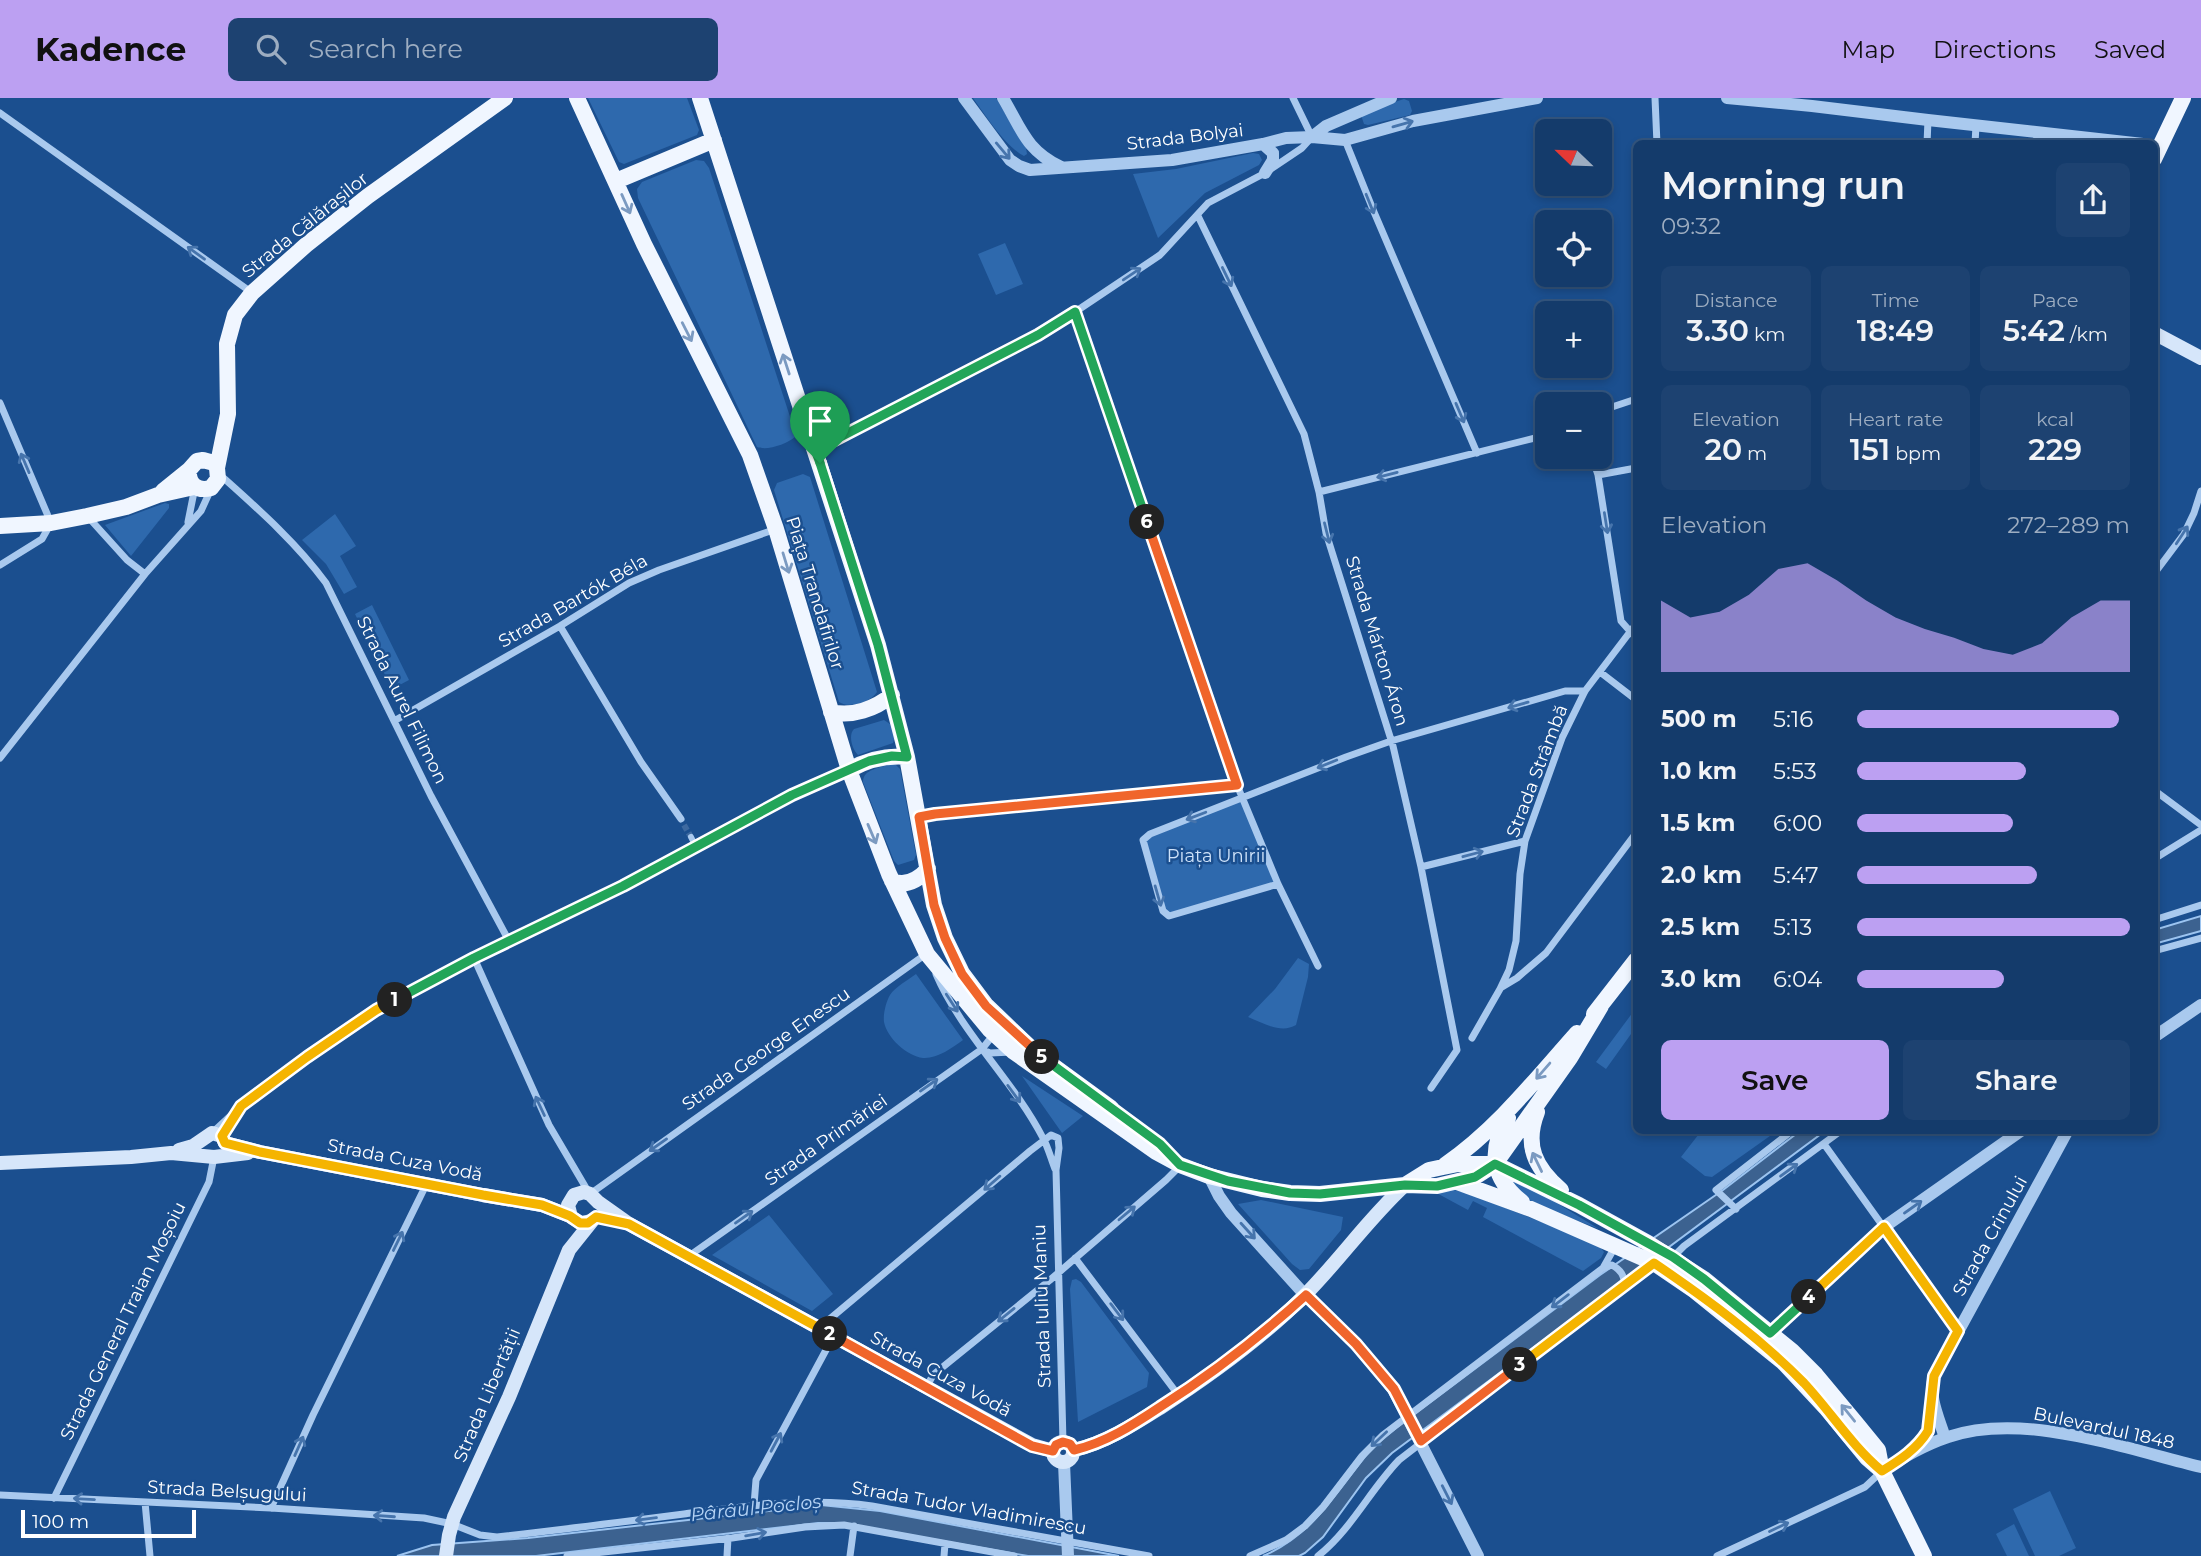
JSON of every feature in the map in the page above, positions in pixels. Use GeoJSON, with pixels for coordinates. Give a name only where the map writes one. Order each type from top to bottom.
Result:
{"type":"FeatureCollection","features":[{"type":"Feature","properties":{"kind":"main road","name":"Strada Călărașilor"},"geometry":{"type":"LineString","coordinates":[[190,470],[197,461],[213,474],[228,414],[227,344],[235,315],[251,293],[368,196],[505,98]]}},
{"type":"Feature","properties":{"kind":"main road","name":"Piața Trandafirilor"},"geometry":{"type":"LineString","coordinates":[[577,98],[648,253],[750,455],[776,529],[849,770],[892,881],[927,954],[992,1032],[1014,1052],[1156,1152],[1180,1165]]}},
{"type":"Feature","properties":{"kind":"main road"},"geometry":{"type":"LineString","coordinates":[[700,98],[892,695],[907,757],[934,905],[945,938],[962,974],[995,1014],[1037,1054],[1160,1144],[1180,1165],[1209,1176],[1262,1189],[1320,1194],[1405,1185],[1437,1186],[1475,1177],[1495,1164],[1540,1103],[1601,1006]]}},
{"type":"Feature","properties":{"kind":"main road"},"geometry":{"type":"LineString","coordinates":[[2158,146],[2183,98]]}},
{"type":"Feature","properties":{"kind":"main road"},"geometry":{"type":"LineString","coordinates":[[616,181],[714,140]]}},
{"type":"Feature","properties":{"kind":"main road"},"geometry":{"type":"LineString","coordinates":[[2158,335],[2201,358]]}},
{"type":"Feature","properties":{"kind":"main road"},"geometry":{"type":"LineString","coordinates":[[190,470],[189,476],[194,487]]}},
{"type":"Feature","properties":{"kind":"main road"},"geometry":{"type":"LineString","coordinates":[[158,495],[190,470]]}},
{"type":"Feature","properties":{"kind":"main road"},"geometry":{"type":"LineString","coordinates":[[0,526],[51,523],[126,507],[158,495],[194,487],[205,490],[213,474]]}},
{"type":"Feature","properties":{"kind":"main road"},"geometry":{"type":"LineString","coordinates":[[831,712],[843,715],[854,713],[892,695]]}},
{"type":"Feature","properties":{"kind":"main road"},"geometry":{"type":"LineString","coordinates":[[849,770],[882,758],[907,757]]}},
{"type":"Feature","properties":{"kind":"main road"},"geometry":{"type":"LineString","coordinates":[[892,881],[898,884],[911,882],[920,878],[928,869]]}},
{"type":"Feature","properties":{"kind":"main road"},"geometry":{"type":"LineString","coordinates":[[1443,1167],[1489,1131],[1519,1101],[1601,1006],[1633,964]]}},
{"type":"Feature","properties":{"kind":"main road"},"geometry":{"type":"LineString","coordinates":[[1519,1101],[1496,1143],[1495,1164],[1509,1192],[1531,1209]]}},
{"type":"Feature","properties":{"kind":"main road"},"geometry":{"type":"LineString","coordinates":[[1540,1103],[1532,1129],[1532,1152],[1545,1177],[1579,1205]]}},
{"type":"Feature","properties":{"kind":"main road","name":"Strada Cuza Vodă"},"geometry":{"type":"LineString","coordinates":[[0,1163],[131,1157],[215,1145],[542,1205],[571,1216]]}},
{"type":"Feature","properties":{"kind":"main road"},"geometry":{"type":"LineString","coordinates":[[1063,1448],[1100,1442],[1135,1424],[1244,1349],[1306,1295],[1387,1201],[1405,1185],[1429,1170],[1458,1164],[1495,1164],[1579,1205],[1673,1257],[1770,1333],[1816,1375],[1878,1450],[1882,1471],[1924,1556]]}},
{"type":"Feature","properties":{"kind":"main road"},"geometry":{"type":"LineString","coordinates":[[1454,1182],[1531,1209],[1654,1263],[1695,1291],[1783,1362],[1867,1458],[1882,1471]]}},
{"type":"Feature","properties":{"kind":"main road"},"geometry":{"type":"LineString","coordinates":[[585,1196],[599,1208],[594,1219],[580,1223],[571,1216],[568,1205],[585,1196]]}},
{"type":"Feature","properties":{"kind":"main road","name":"Strada Cuza Vodă"},"geometry":{"type":"LineString","coordinates":[[542,1205],[585,1196],[629,1224],[1032,1446],[1063,1448]]}},
{"type":"Feature","properties":{"kind":"main road","name":"Strada Libertății"},"geometry":{"type":"LineString","coordinates":[[569,1250],[571,1216]]}},
{"type":"Feature","properties":{"kind":"main road","name":"Strada Cuza Vodă"},"geometry":{"type":"LineString","coordinates":[[594,1219],[629,1224]]}},
{"type":"Feature","properties":{"kind":"main road","name":"Strada Libertății"},"geometry":{"type":"LineString","coordinates":[[446,1549],[452,1524],[509,1397],[569,1250],[594,1219]]}},
{"type":"Feature","properties":{"kind":"main road"},"geometry":{"type":"LineString","coordinates":[[1063,1448],[1073,1456],[1064,1463]]}},
{"type":"Feature","properties":{"kind":"street","name":"Strada Bolyai"},"geometry":{"type":"LineString","coordinates":[[964,98],[1010,160],[1030,170],[1172,160],[1286,138],[1345,140],[1413,121],[1537,98]]}},
{"type":"Feature","properties":{"kind":"street"},"geometry":{"type":"LineString","coordinates":[[1003,98],[1032,149],[1044,159],[1061,167]]}},
{"type":"Feature","properties":{"kind":"street"},"geometry":{"type":"LineString","coordinates":[[1293,98],[1312,137]]}},
{"type":"Feature","properties":{"kind":"street","name":"Strada Bolyai"},"geometry":{"type":"LineString","coordinates":[[815,450],[1038,335],[1160,255],[1208,203],[1265,173],[1302,148],[1326,126],[1391,98]]}},
{"type":"Feature","properties":{"kind":"street"},"geometry":{"type":"LineString","coordinates":[[1655,98],[1657,140]]}},
{"type":"Feature","properties":{"kind":"street"},"geometry":{"type":"LineString","coordinates":[[1727,98],[2108,140]]}},
{"type":"Feature","properties":{"kind":"street"},"geometry":{"type":"LineString","coordinates":[[1817,98],[1872,114]]}},
{"type":"Feature","properties":{"kind":"street"},"geometry":{"type":"LineString","coordinates":[[0,113],[251,293]]}},
{"type":"Feature","properties":{"kind":"street"},"geometry":{"type":"LineString","coordinates":[[1351,116],[1345,140],[1478,453]]}},
{"type":"Feature","properties":{"kind":"street"},"geometry":{"type":"LineString","coordinates":[[1927,140],[1928,120]]}},
{"type":"Feature","properties":{"kind":"street"},"geometry":{"type":"LineString","coordinates":[[1975,140],[1976,125]]}},
{"type":"Feature","properties":{"kind":"street"},"geometry":{"type":"LineString","coordinates":[[1263,144],[1273,153],[1273,160],[1265,173]]}},
{"type":"Feature","properties":{"kind":"street","name":"Strada Márton Áron"},"geometry":{"type":"LineString","coordinates":[[1198,216],[1304,434],[1326,533],[1391,741],[1421,867],[1457,1050],[1431,1088]]}},
{"type":"Feature","properties":{"kind":"street"},"geometry":{"type":"LineString","coordinates":[[1075,312],[1237,785],[1278,884],[1318,966]]}},
{"type":"Feature","properties":{"kind":"street"},"geometry":{"type":"LineString","coordinates":[[1612,407],[1633,400]]}},
{"type":"Feature","properties":{"kind":"street"},"geometry":{"type":"LineString","coordinates":[[0,403],[51,523],[42,539],[0,565]]}},
{"type":"Feature","properties":{"kind":"street"},"geometry":{"type":"LineString","coordinates":[[1319,492],[1535,438]]}},
{"type":"Feature","properties":{"kind":"street"},"geometry":{"type":"LineString","coordinates":[[1596,469],[1621,621],[1633,634]]}},
{"type":"Feature","properties":{"kind":"street"},"geometry":{"type":"LineString","coordinates":[[1598,475],[1633,469]]}},
{"type":"Feature","properties":{"kind":"street"},"geometry":{"type":"LineString","coordinates":[[0,758],[145,574],[201,511],[213,474]]}},
{"type":"Feature","properties":{"kind":"street","name":"Strada Aurel Filimon"},"geometry":{"type":"LineString","coordinates":[[213,474],[240,493],[306,556],[326,583],[431,796],[509,941]]}},
{"type":"Feature","properties":{"kind":"street"},"geometry":{"type":"LineString","coordinates":[[188,523],[194,487]]}},
{"type":"Feature","properties":{"kind":"street"},"geometry":{"type":"LineString","coordinates":[[2158,561],[2185,534],[2201,491]]}},
{"type":"Feature","properties":{"kind":"street"},"geometry":{"type":"LineString","coordinates":[[87,516],[127,560],[145,574]]}},
{"type":"Feature","properties":{"kind":"street","name":"Strada Bartók Béla"},"geometry":{"type":"LineString","coordinates":[[394,721],[560,626],[629,583],[776,529]]}},
{"type":"Feature","properties":{"kind":"street"},"geometry":{"type":"LineString","coordinates":[[560,626],[641,762],[682,822]]}},
{"type":"Feature","properties":{"kind":"street","name":"Strada Strâmbă"},"geometry":{"type":"LineString","coordinates":[[1472,1038],[1509,970],[1516,941],[1525,841],[1562,738],[1585,691],[1633,628]]}},
{"type":"Feature","properties":{"kind":"street"},"geometry":{"type":"LineString","coordinates":[[1600,672],[1633,697]]}},
{"type":"Feature","properties":{"kind":"street"},"geometry":{"type":"LineString","coordinates":[[1278,884],[1173,917],[1167,915],[1163,911],[1143,843],[1144,838],[1391,741],[1565,691],[1585,691]]}},
{"type":"Feature","properties":{"kind":"street"},"geometry":{"type":"LineString","coordinates":[[585,1196],[575,1169],[549,1125],[474,958],[564,916],[792,795],[849,770]]}},
{"type":"Feature","properties":{"kind":"street"},"geometry":{"type":"LineString","coordinates":[[919,817],[1237,785]]}},
{"type":"Feature","properties":{"kind":"street"},"geometry":{"type":"LineString","coordinates":[[2158,793],[2201,827],[2158,856]]}},
{"type":"Feature","properties":{"kind":"street","name":"Strada Strâmbă"},"geometry":{"type":"LineString","coordinates":[[1502,987],[1546,953],[1633,837]]}},
{"type":"Feature","properties":{"kind":"street"},"geometry":{"type":"LineString","coordinates":[[691,838],[696,847]]}},
{"type":"Feature","properties":{"kind":"street"},"geometry":{"type":"LineString","coordinates":[[1421,867],[1525,841]]}},
{"type":"Feature","properties":{"kind":"street"},"geometry":{"type":"LineString","coordinates":[[2158,919],[2201,905]]}},
{"type":"Feature","properties":{"kind":"street"},"geometry":{"type":"LineString","coordinates":[[2158,950],[2201,938]]}},
{"type":"Feature","properties":{"kind":"street"},"geometry":{"type":"LineString","coordinates":[[927,954],[962,974]]}},
{"type":"Feature","properties":{"kind":"street","name":"Strada Iuliu Maniu"},"geometry":{"type":"LineString","coordinates":[[927,954],[942,989],[1044,1139],[1056,1170]]}},
{"type":"Feature","properties":{"kind":"street","name":"Strada George Enescu"},"geometry":{"type":"LineString","coordinates":[[585,1196],[927,954]]}},
{"type":"Feature","properties":{"kind":"street","name":"Strada General Traian Moșoiu"},"geometry":{"type":"LineString","coordinates":[[54,1498],[209,1182],[215,1145],[241,1106],[376,1010],[474,958]]}},
{"type":"Feature","properties":{"kind":"street"},"geometry":{"type":"LineString","coordinates":[[2158,1034],[2201,1004]]}},
{"type":"Feature","properties":{"kind":"street"},"geometry":{"type":"LineString","coordinates":[[995,1014],[990,1039],[982,1049],[990,1054],[1014,1052]]}},
{"type":"Feature","properties":{"kind":"street","name":"Strada Primăriei"},"geometry":{"type":"LineString","coordinates":[[688,1256],[982,1049]]}},
{"type":"Feature","properties":{"kind":"street"},"geometry":{"type":"LineString","coordinates":[[1736,1209],[1716,1190],[1788,1134]]}},
{"type":"Feature","properties":{"kind":"street"},"geometry":{"type":"LineString","coordinates":[[1673,1257],[1837,1134]]}},
{"type":"Feature","properties":{"kind":"street"},"geometry":{"type":"LineString","coordinates":[[1770,1333],[1884,1227],[2016,1134]]}},
{"type":"Feature","properties":{"kind":"street","name":"Strada Crinului"},"geometry":{"type":"LineString","coordinates":[[1910,1452],[1928,1431],[1934,1376],[2066,1134]]}},
{"type":"Feature","properties":{"kind":"street","name":"Strada Iuliu Maniu"},"geometry":{"type":"LineString","coordinates":[[1044,1139],[1051,1135],[1058,1138],[1059,1148],[1056,1170],[1063,1448]]}},
{"type":"Feature","properties":{"kind":"street"},"geometry":{"type":"LineString","coordinates":[[819,1328],[1044,1139]]}},
{"type":"Feature","properties":{"kind":"street"},"geometry":{"type":"LineString","coordinates":[[1824,1144],[1958,1331]]}},
{"type":"Feature","properties":{"kind":"street"},"geometry":{"type":"LineString","coordinates":[[925,1388],[933,1375],[1059,1272],[1180,1165]]}},
{"type":"Feature","properties":{"kind":"street"},"geometry":{"type":"LineString","coordinates":[[575,1169],[585,1196]]}},
{"type":"Feature","properties":{"kind":"street"},"geometry":{"type":"LineString","coordinates":[[1209,1176],[1231,1213],[1306,1295],[1356,1344],[1394,1389],[1478,1556]]}},
{"type":"Feature","properties":{"kind":"street"},"geometry":{"type":"LineString","coordinates":[[271,1508],[313,1415],[426,1185]]}},
{"type":"Feature","properties":{"kind":"street"},"geometry":{"type":"LineString","coordinates":[[1603,1268],[1616,1245]]}},
{"type":"Feature","properties":{"kind":"street"},"geometry":{"type":"LineString","coordinates":[[1075,1258],[1179,1396]]}},
{"type":"Feature","properties":{"kind":"street"},"geometry":{"type":"LineString","coordinates":[[1318,1556],[1338,1539],[1385,1474],[1419,1438],[1654,1263]]}},
{"type":"Feature","properties":{"kind":"street"},"geometry":{"type":"LineString","coordinates":[[1250,1556],[1286,1540],[1305,1526],[1362,1456],[1407,1417],[1603,1268],[1612,1265],[1619,1269],[1624,1276],[1625,1286]]}},
{"type":"Feature","properties":{"kind":"street"},"geometry":{"type":"LineString","coordinates":[[754,1505],[756,1480],[833,1336]]}},
{"type":"Feature","properties":{"kind":"street"},"geometry":{"type":"LineString","coordinates":[[1932,1398],[1945,1438]]}},
{"type":"Feature","properties":{"kind":"street","name":"Bulevardul 1848"},"geometry":{"type":"LineString","coordinates":[[1882,1471],[1910,1452],[1945,1438],[2004,1427],[2081,1437],[2201,1467]]}},
{"type":"Feature","properties":{"kind":"street"},"geometry":{"type":"LineString","coordinates":[[1064,1463],[1068,1548]]}},
{"type":"Feature","properties":{"kind":"street"},"geometry":{"type":"LineString","coordinates":[[1717,1556],[1865,1487],[1882,1471]]}},
{"type":"Feature","properties":{"kind":"street","name":"Strada Belșugului"},"geometry":{"type":"LineString","coordinates":[[0,1495],[271,1508],[424,1518],[452,1524]]}},
{"type":"Feature","properties":{"kind":"street","name":"Strada Tudor Vladimirescu"},"geometry":{"type":"LineString","coordinates":[[452,1524],[480,1535],[497,1537],[754,1505],[800,1501],[848,1503],[1068,1548],[1149,1556]]}},
{"type":"Feature","properties":{"kind":"street"},"geometry":{"type":"LineString","coordinates":[[145,1502],[150,1556]]}},
{"type":"Feature","properties":{"kind":"street"},"geometry":{"type":"LineString","coordinates":[[850,1556],[853,1526]]}},
{"type":"Feature","properties":{"kind":"street"},"geometry":{"type":"LineString","coordinates":[[567,1556],[805,1527],[853,1526],[1014,1556]]}},
{"type":"Feature","properties":{"kind":"street"},"geometry":{"type":"LineString","coordinates":[[727,1538],[727,1556]]}},
{"type":"Feature","properties":{"kind":"street"},"geometry":{"type":"LineString","coordinates":[[944,1556],[946,1544]]}},
{"type":"Feature","properties":{"kind":"green space"},"geometry":{"type":"Polygon","coordinates":[[[588,98],[687,98],[699,130],[697,135],[624,164],[619,162],[588,98]]]}},
{"type":"Feature","properties":{"kind":"green space"},"geometry":{"type":"Polygon","coordinates":[[[973,98],[996,98],[1027,154],[1024,156],[1010,145],[973,98]]]}},
{"type":"Feature","properties":{"kind":"green space"},"geometry":{"type":"Polygon","coordinates":[[[1404,99],[1409,101],[1412,111],[1410,115],[1364,124],[1361,115],[1364,112],[1404,99]]]}},
{"type":"Feature","properties":{"kind":"green space"},"geometry":{"type":"Polygon","coordinates":[[[1259,154],[1262,160],[1259,165],[1205,193],[1158,238],[1133,174],[1176,169],[1259,154]]]}},
{"type":"Feature","properties":{"kind":"green space"},"geometry":{"type":"Polygon","coordinates":[[[696,160],[704,161],[709,168],[795,432],[795,437],[777,446],[757,447],[638,198],[637,189],[642,182],[696,160]]]}},
{"type":"Feature","properties":{"kind":"green space"},"geometry":{"type":"Polygon","coordinates":[[[1005,243],[1023,284],[996,295],[978,254],[1005,243]]]}},
{"type":"Feature","properties":{"kind":"green space"},"geometry":{"type":"Polygon","coordinates":[[[803,474],[810,477],[877,692],[860,703],[849,705],[839,702],[774,490],[777,483],[803,474]]]}},
{"type":"Feature","properties":{"kind":"green space"},"geometry":{"type":"Polygon","coordinates":[[[165,503],[169,504],[169,508],[131,556],[105,525],[165,503]]]}},
{"type":"Feature","properties":{"kind":"green space"},"geometry":{"type":"Polygon","coordinates":[[[335,514],[356,546],[340,556],[357,587],[344,594],[326,564],[302,540],[335,514]]]}},
{"type":"Feature","properties":{"kind":"green space"},"geometry":{"type":"Polygon","coordinates":[[[372,605],[409,680],[392,689],[355,614],[372,605]]]}},
{"type":"Feature","properties":{"kind":"green space"},"geometry":{"type":"Polygon","coordinates":[[[884,720],[890,724],[893,743],[858,755],[852,742],[854,729],[884,720]]]}},
{"type":"Feature","properties":{"kind":"green space"},"geometry":{"type":"Polygon","coordinates":[[[891,764],[900,769],[916,855],[914,860],[898,865],[894,861],[863,782],[869,772],[891,764]]]}},
{"type":"Feature","properties":{"kind":"green space","name":"Piața Unirii"},"geometry":{"type":"Polygon","coordinates":[[[1242,798],[1278,884],[1167,915],[1143,840],[1242,798]]]}},
{"type":"Feature","properties":{"kind":"green space"},"geometry":{"type":"Polygon","coordinates":[[[1298,958],[1309,964],[1296,1025],[1278,1028],[1248,1017],[1275,989],[1298,958]]]}},
{"type":"Feature","properties":{"kind":"green space"},"geometry":{"type":"Polygon","coordinates":[[[916,974],[963,1040],[934,1057],[917,1057],[904,1050],[893,1040],[884,1022],[890,995],[916,974]]]}},
{"type":"Feature","properties":{"kind":"green space"},"geometry":{"type":"Polygon","coordinates":[[[1633,1012],[1633,1031],[1606,1069],[1596,1062],[1633,1012]]]}},
{"type":"Feature","properties":{"kind":"green space"},"geometry":{"type":"Polygon","coordinates":[[[1022,1076],[1083,1116],[1062,1133],[1022,1076]]]}},
{"type":"Feature","properties":{"kind":"green space"},"geometry":{"type":"Polygon","coordinates":[[[1699,1134],[1773,1134],[1712,1177],[1705,1176],[1681,1157],[1699,1134]]]}},
{"type":"Feature","properties":{"kind":"green space"},"geometry":{"type":"Polygon","coordinates":[[[1504,1175],[1547,1197],[1599,1229],[1532,1203],[1504,1175]]]}},
{"type":"Feature","properties":{"kind":"green space"},"geometry":{"type":"Polygon","coordinates":[[[1449,1189],[1467,1193],[1598,1244],[1604,1252],[1601,1258],[1583,1271],[1483,1217],[1487,1208],[1473,1201],[1468,1210],[1431,1190],[1449,1189]]]}},
{"type":"Feature","properties":{"kind":"green space"},"geometry":{"type":"Polygon","coordinates":[[[1261,1200],[1343,1217],[1341,1230],[1309,1269],[1300,1270],[1238,1204],[1261,1200]]]}},
{"type":"Feature","properties":{"kind":"green space"},"geometry":{"type":"Polygon","coordinates":[[[769,1215],[833,1294],[812,1311],[712,1255],[769,1215]]]}},
{"type":"Feature","properties":{"kind":"green space"},"geometry":{"type":"Polygon","coordinates":[[[1072,1280],[1081,1282],[1149,1373],[1147,1387],[1078,1422],[1070,1289],[1072,1280]]]}},
{"type":"Feature","properties":{"kind":"green space"},"geometry":{"type":"Polygon","coordinates":[[[2050,1491],[2076,1548],[2059,1556],[2035,1556],[2013,1509],[2050,1491]]]}},
{"type":"Feature","properties":{"kind":"green space"},"geometry":{"type":"Polygon","coordinates":[[[2014,1524],[2029,1556],[2007,1556],[1996,1534],[2014,1524]]]}},
{"type":"Feature","properties":{"kind":"shaded area"},"geometry":{"type":"Polygon","coordinates":[[[2201,916],[2201,931],[2158,943],[2158,929],[2201,916]]]}},
{"type":"Feature","properties":{"kind":"shaded area"},"geometry":{"type":"Polygon","coordinates":[[[1796,1134],[1821,1134],[1392,1453],[1366,1478],[1323,1537],[1305,1553],[1299,1556],[1263,1556],[1281,1547],[1310,1525],[1368,1453],[1396,1428],[1600,1275],[1723,1190],[1796,1134]]]}},
{"type":"Feature","properties":{"kind":"shaded area","name":"Pârâul Pocloș"},"geometry":{"type":"Polygon","coordinates":[[[821,1505],[880,1511],[1119,1556],[1028,1556],[839,1523],[818,1523],[536,1556],[397,1556],[432,1545],[528,1538],[821,1505]]]}},
{"type":"Feature","properties":{"kind":"tunnel"},"geometry":{"type":"LineString","coordinates":[[684,825],[691,837]]}},
{"type":"Feature","properties":{"kind":"route"},"geometry":{"type":"LineString","coordinates":[[1075,312],[1237,785],[919,817],[934,905],[945,938],[962,974],[986,1006],[1037,1054],[1160,1144],[1180,1165],[1228,1181],[1290,1193],[1320,1194],[1405,1185],[1437,1186],[1475,1177],[1495,1164],[1579,1205],[1673,1257],[1770,1333],[1884,1227],[1958,1331],[1934,1376],[1926,1435],[1910,1452],[1882,1471],[1867,1458],[1806,1385],[1783,1362],[1695,1291],[1654,1263],[1421,1441],[1394,1389],[1356,1344],[1306,1295],[1233,1357],[1135,1424],[1100,1442],[1077,1450],[1063,1442],[1056,1445],[1053,1451],[1048,1451],[1032,1446],[916,1384],[629,1224],[596,1217],[588,1223],[580,1223],[542,1205],[426,1185],[225,1143],[222,1136],[241,1106],[376,1010],[474,958],[623,886],[792,795],[869,761],[892,756],[907,757],[878,645],[820,463],[815,450],[1038,335],[1075,312]]}}]}
